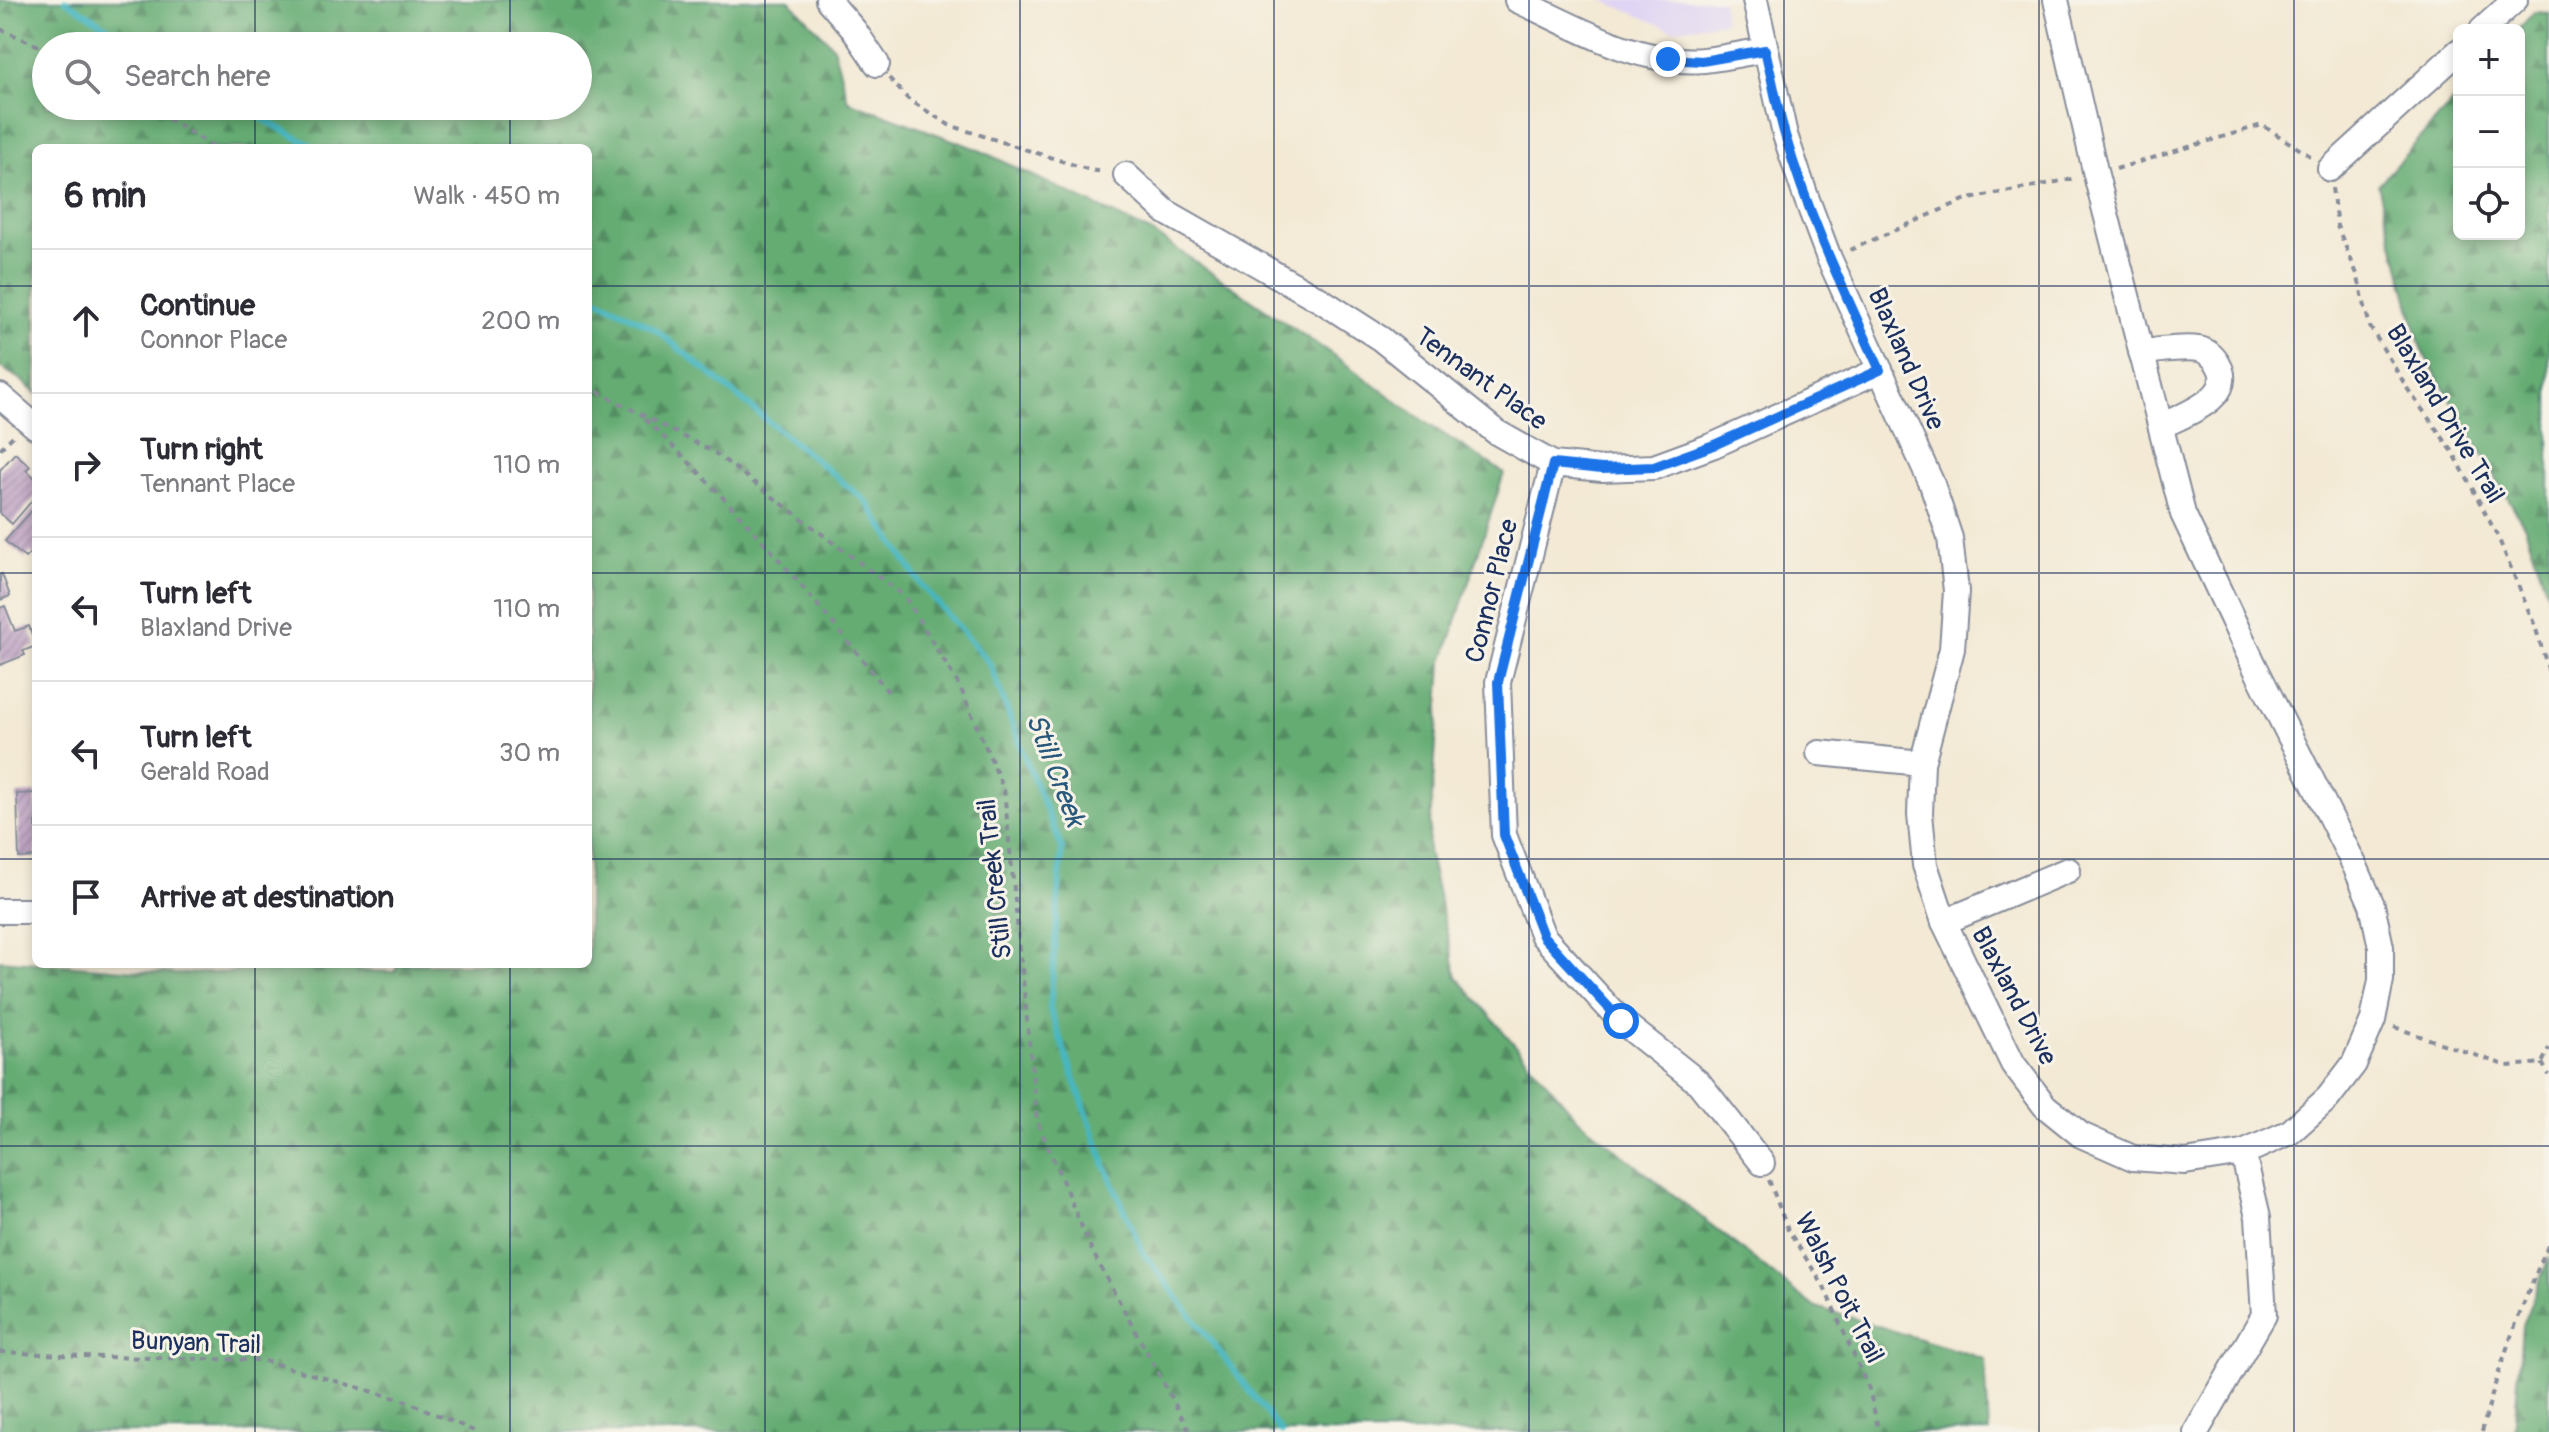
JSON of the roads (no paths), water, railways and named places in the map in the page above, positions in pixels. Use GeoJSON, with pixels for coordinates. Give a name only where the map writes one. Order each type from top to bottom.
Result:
{"type":"FeatureCollection","features":[{"type":"Feature","properties":{"kind":"street"},"geometry":{"type":"LineString","coordinates":[[828,0],[854,30],[877,64]]}},
{"type":"Feature","properties":{"kind":"street"},"geometry":{"type":"LineString","coordinates":[[1517,0],[1630,49],[1668,59],[1702,61],[1765,50]]}},
{"type":"Feature","properties":{"kind":"street","name":"Blaxland Drive"},"geometry":{"type":"LineString","coordinates":[[1755,0],[1785,135],[1829,258],[1932,484],[1950,538],[1956,591],[1952,649],[1922,763],[1920,814],[1925,865],[1944,922],[2013,1064],[2045,1106],[2081,1135],[2133,1158],[2185,1162],[2243,1153],[2290,1132],[2328,1098],[2354,1064],[2373,1020],[2381,980],[2381,947],[2372,905],[2355,866],[2255,667],[2183,514],[2096,175],[2056,0]]}},
{"type":"Feature","properties":{"kind":"street"},"geometry":{"type":"LineString","coordinates":[[2489,24],[2515,0]]}},
{"type":"Feature","properties":{"kind":"street"},"geometry":{"type":"LineString","coordinates":[[2330,169],[2453,56]]}},
{"type":"Feature","properties":{"kind":"street","name":"Tennant Place"},"geometry":{"type":"LineString","coordinates":[[1126,175],[1166,212],[1322,301],[1381,339],[1496,432],[1553,464],[1602,469],[1654,467],[1714,445],[1880,370]]}},
{"type":"Feature","properties":{"kind":"street"},"geometry":{"type":"LineString","coordinates":[[2141,352],[2200,350],[2216,360],[2221,369],[2223,379],[2215,397],[2161,426]]}},
{"type":"Feature","properties":{"kind":"street"},"geometry":{"type":"LineString","coordinates":[[0,396],[32,424]]}},
{"type":"Feature","properties":{"kind":"street","name":"Connor Place"},"geometry":{"type":"LineString","coordinates":[[1553,464],[1498,682],[1504,835],[1543,936],[1621,1021],[1699,1083],[1762,1163]]}},
{"type":"Feature","properties":{"kind":"street"},"geometry":{"type":"LineString","coordinates":[[1819,753],[1922,763]]}},
{"type":"Feature","properties":{"kind":"street"},"geometry":{"type":"LineString","coordinates":[[1944,922],[2068,870]]}},
{"type":"Feature","properties":{"kind":"street"},"geometry":{"type":"LineString","coordinates":[[0,911],[32,911]]}},
{"type":"Feature","properties":{"kind":"street"},"geometry":{"type":"LineString","coordinates":[[2200,1429],[2264,1315],[2258,1217],[2243,1153]]}},
{"type":"Feature","properties":{"kind":"waterway","name":"Still Creek"},"geometry":{"type":"LineString","coordinates":[[65,0],[115,32]]}},
{"type":"Feature","properties":{"kind":"waterway","name":"Still Creek"},"geometry":{"type":"LineString","coordinates":[[265,120],[309,144]]}},
{"type":"Feature","properties":{"kind":"waterway","name":"Still Creek"},"geometry":{"type":"LineString","coordinates":[[592,296],[655,329],[866,501],[920,583],[990,664],[1062,848],[1050,1010],[1105,1165],[1144,1254],[1281,1432]]}}]}
